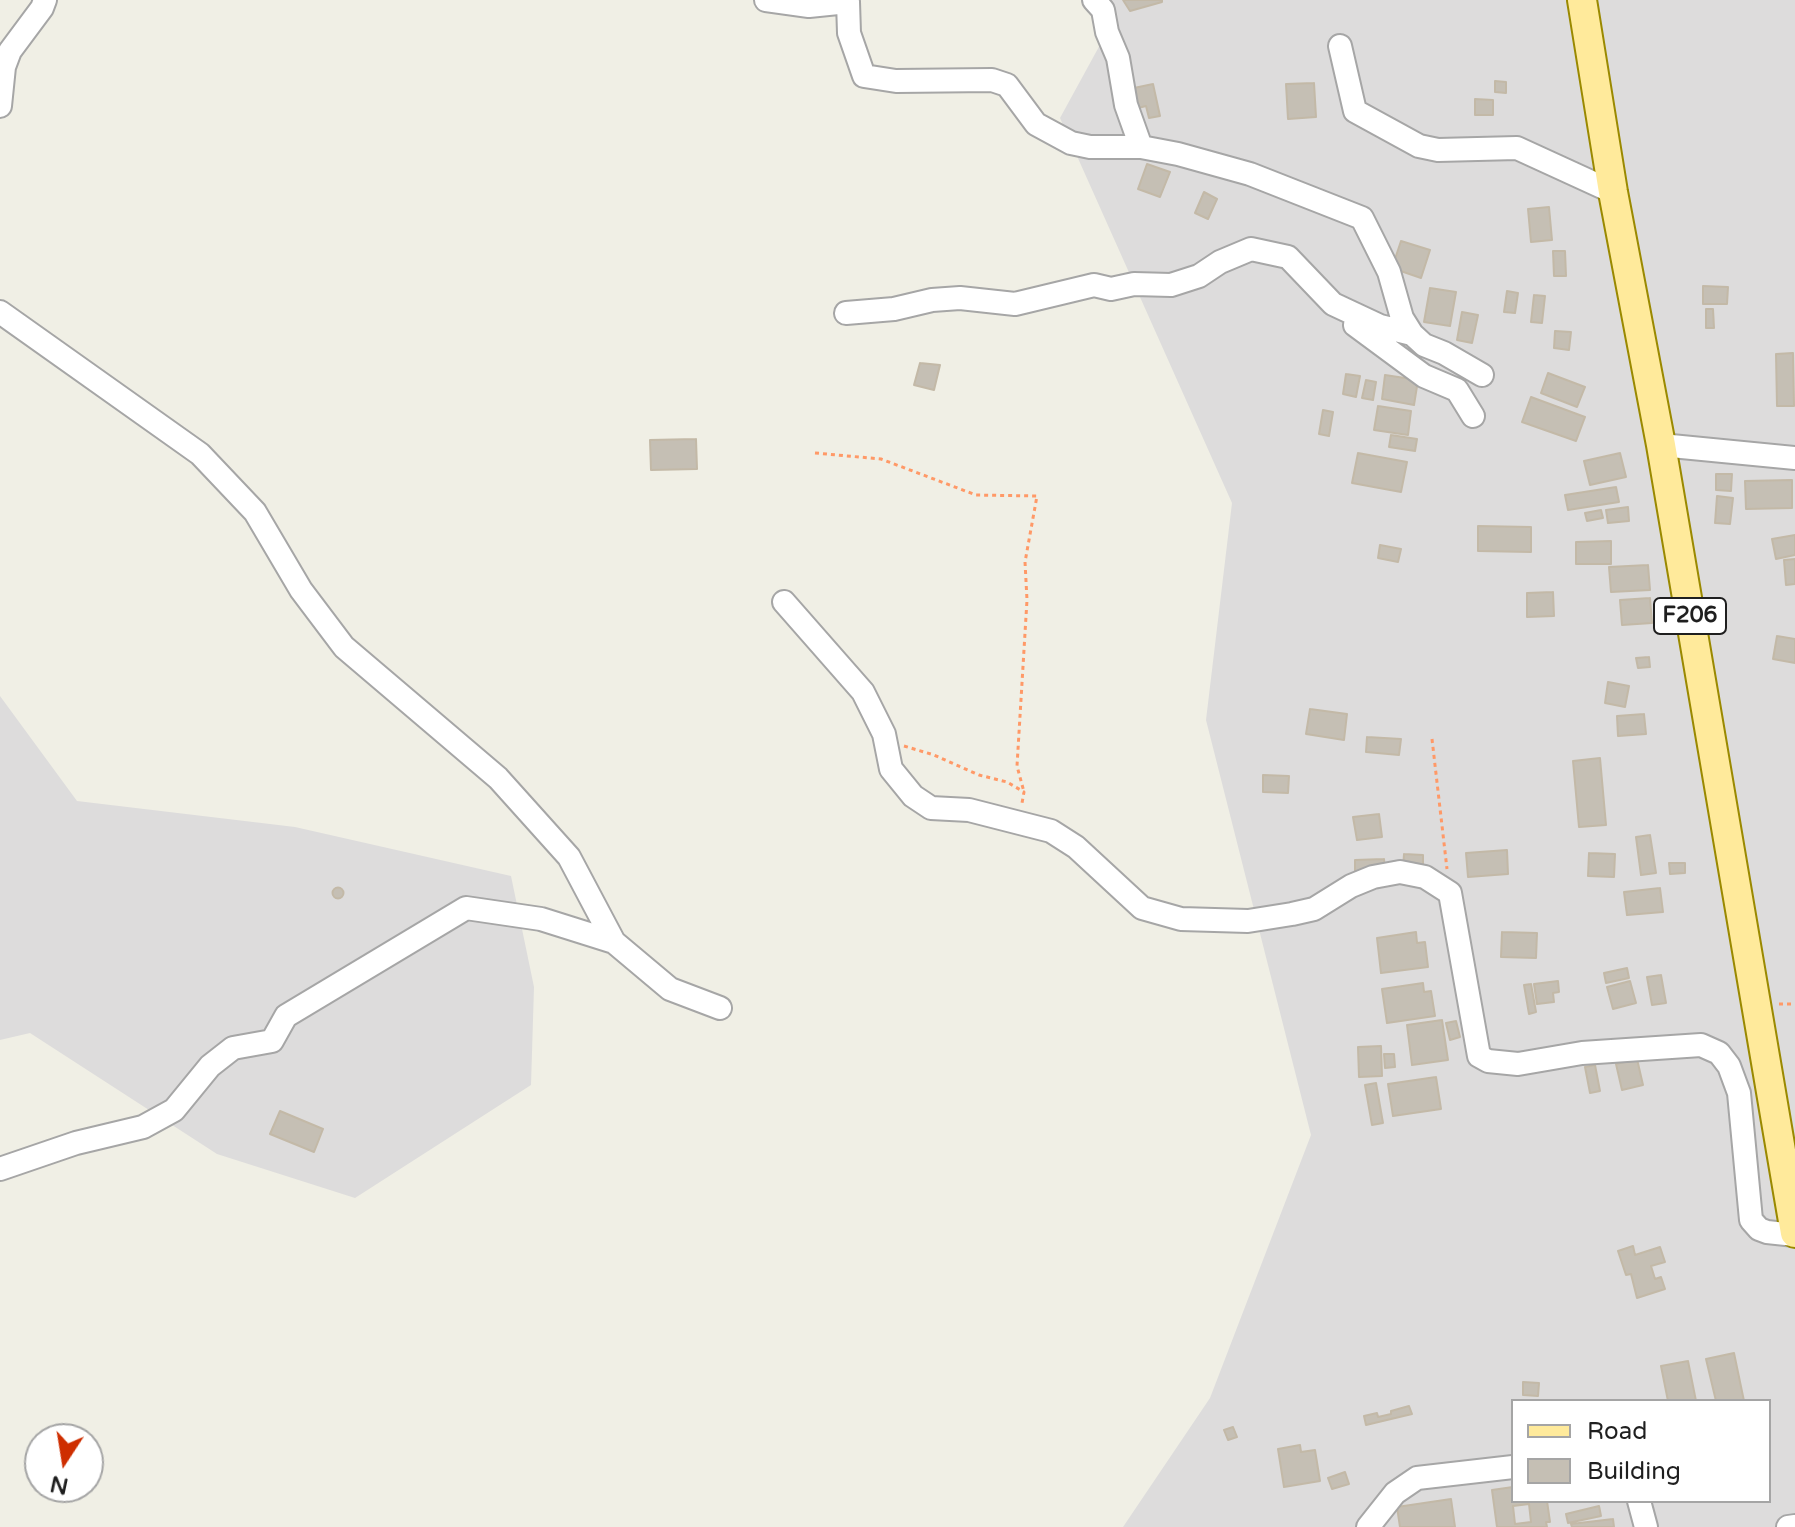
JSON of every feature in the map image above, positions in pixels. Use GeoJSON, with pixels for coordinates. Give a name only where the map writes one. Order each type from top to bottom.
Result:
{"type":"FeatureCollection","features":[{"type":"Feature","properties":{"kind":"main road","name":"F206"},"geometry":{"type":"LineString","coordinates":[[1582,0],[1795,1234]]}},
{"type":"Feature","properties":{"kind":"street"},"geometry":{"type":"LineString","coordinates":[[0,106],[4,67],[10,51],[45,0]]}},
{"type":"Feature","properties":{"kind":"street"},"geometry":{"type":"LineString","coordinates":[[766,0],[809,6],[848,2],[849,33],[864,76],[896,81],[992,80],[1007,85],[1036,124],[1056,136],[1090,147],[1141,147],[1250,174],[1362,218],[1389,272],[1402,318],[1412,334],[1424,345],[1482,375]]}},
{"type":"Feature","properties":{"kind":"street"},"geometry":{"type":"LineString","coordinates":[[1094,0],[1103,10],[1107,32],[1118,58],[1126,105],[1141,147]]}},
{"type":"Feature","properties":{"kind":"street"},"geometry":{"type":"LineString","coordinates":[[1340,46],[1355,111],[1419,146],[1438,150],[1517,148],[1613,192]]}},
{"type":"Feature","properties":{"kind":"street"},"geometry":{"type":"LineString","coordinates":[[846,313],[960,298],[1015,304],[1094,285],[1111,289],[1134,284],[1171,285],[1199,276],[1220,262],[1251,249],[1288,257],[1333,304],[1380,326],[1412,334]]}},
{"type":"Feature","properties":{"kind":"street"},"geometry":{"type":"LineString","coordinates":[[1319,290],[1328,310],[1381,342],[1424,376],[1457,390],[1473,416]]}},
{"type":"Feature","properties":{"kind":"street"},"geometry":{"type":"LineString","coordinates":[[0,312],[200,454],[255,512],[301,590],[344,647],[498,778],[569,857],[614,942],[670,989],[720,1008]]}},
{"type":"Feature","properties":{"kind":"street"},"geometry":{"type":"LineString","coordinates":[[1661,445],[1795,458]]}},
{"type":"Feature","properties":{"kind":"street"},"geometry":{"type":"LineString","coordinates":[[784,602],[863,692],[884,734],[891,769],[913,796],[931,808],[969,810],[1051,831],[1076,847],[1142,908],[1181,919],[1248,921],[1292,914],[1314,909],[1351,886],[1373,877],[1400,872],[1425,877],[1450,893],[1479,1056],[1488,1061],[1518,1064],[1582,1053],[1701,1045],[1719,1053],[1729,1066],[1739,1093],[1751,1220],[1767,1232],[1795,1234]]}},
{"type":"Feature","properties":{"kind":"street"},"geometry":{"type":"LineString","coordinates":[[0,1169],[76,1143],[143,1127],[174,1110],[210,1066],[233,1048],[272,1041],[286,1016],[466,908],[541,919],[614,942]]}},
{"type":"Feature","properties":{"kind":"street"},"geometry":{"type":"LineString","coordinates":[[1368,1527],[1395,1493],[1417,1478],[1511,1467]]}},
{"type":"Feature","properties":{"kind":"street"},"geometry":{"type":"LineString","coordinates":[[1640,1503],[1646,1527]]}},
{"type":"Feature","properties":{"kind":"street"},"geometry":{"type":"LineString","coordinates":[[1788,1527],[1795,1526]]}},
{"type":"Feature","properties":{"kind":"path"},"geometry":{"type":"LineString","coordinates":[[815,453],[881,459],[976,495],[1037,496],[1025,562],[1027,600],[1017,766],[1024,792],[1022,804],[1029,827]]}},
{"type":"Feature","properties":{"kind":"path"},"geometry":{"type":"LineString","coordinates":[[884,734],[909,748],[934,755],[979,775],[1007,782],[1024,792]]}},
{"type":"Feature","properties":{"kind":"path"},"geometry":{"type":"LineString","coordinates":[[1432,739],[1450,893]]}},
{"type":"Feature","properties":{"kind":"shaded area"},"geometry":{"type":"Polygon","coordinates":[[[1109,0],[1795,0],[1795,1527],[1123,1527],[1210,1398],[1311,1135],[1206,720],[1232,503],[1060,118],[1107,32],[1109,0]]]}},
{"type":"Feature","properties":{"kind":"shaded area"},"geometry":{"type":"Polygon","coordinates":[[[0,696],[77,801],[295,827],[511,876],[534,987],[531,1085],[355,1198],[217,1154],[30,1033],[0,1040],[0,696]]]}},
{"type":"Feature","properties":{"kind":"building"},"geometry":{"type":"Polygon","coordinates":[[[1123,0],[1162,0],[1162,2],[1130,11],[1123,0]]]}},
{"type":"Feature","properties":{"kind":"building"},"geometry":{"type":"Polygon","coordinates":[[[1495,81],[1506,82],[1506,93],[1495,92],[1495,81]]]}},
{"type":"Feature","properties":{"kind":"building"},"geometry":{"type":"Polygon","coordinates":[[[1314,83],[1316,117],[1288,119],[1286,84],[1314,83]]]}},
{"type":"Feature","properties":{"kind":"building"},"geometry":{"type":"Polygon","coordinates":[[[1153,84],[1160,116],[1149,118],[1146,106],[1138,108],[1134,88],[1153,84]]]}},
{"type":"Feature","properties":{"kind":"building"},"geometry":{"type":"Polygon","coordinates":[[[1475,99],[1493,100],[1493,115],[1475,115],[1475,99]]]}},
{"type":"Feature","properties":{"kind":"building"},"geometry":{"type":"Polygon","coordinates":[[[1147,164],[1170,172],[1160,197],[1138,189],[1147,164]]]}},
{"type":"Feature","properties":{"kind":"building"},"geometry":{"type":"Polygon","coordinates":[[[1204,192],[1217,199],[1208,219],[1195,213],[1204,192]]]}},
{"type":"Feature","properties":{"kind":"building"},"geometry":{"type":"Polygon","coordinates":[[[1549,207],[1552,240],[1531,242],[1528,209],[1549,207]]]}},
{"type":"Feature","properties":{"kind":"building"},"geometry":{"type":"Polygon","coordinates":[[[1401,241],[1430,250],[1421,278],[1392,268],[1401,241]]]}},
{"type":"Feature","properties":{"kind":"building"},"geometry":{"type":"Polygon","coordinates":[[[1553,251],[1565,251],[1566,276],[1554,276],[1553,251]]]}},
{"type":"Feature","properties":{"kind":"building"},"geometry":{"type":"Polygon","coordinates":[[[1703,286],[1728,287],[1727,304],[1703,304],[1703,286]]]}},
{"type":"Feature","properties":{"kind":"building"},"geometry":{"type":"Polygon","coordinates":[[[1430,288],[1456,292],[1450,326],[1424,322],[1430,288]]]}},
{"type":"Feature","properties":{"kind":"building"},"geometry":{"type":"Polygon","coordinates":[[[1507,291],[1518,293],[1515,313],[1504,312],[1507,291]]]}},
{"type":"Feature","properties":{"kind":"building"},"geometry":{"type":"Polygon","coordinates":[[[1534,295],[1545,296],[1542,323],[1531,322],[1534,295]]]}},
{"type":"Feature","properties":{"kind":"building"},"geometry":{"type":"Polygon","coordinates":[[[1706,309],[1713,309],[1714,328],[1706,328],[1706,309]]]}},
{"type":"Feature","properties":{"kind":"building"},"geometry":{"type":"Polygon","coordinates":[[[1462,312],[1478,315],[1472,343],[1457,340],[1462,312]]]}},
{"type":"Feature","properties":{"kind":"building"},"geometry":{"type":"Polygon","coordinates":[[[1555,331],[1571,332],[1569,350],[1554,348],[1555,331]]]}},
{"type":"Feature","properties":{"kind":"building"},"geometry":{"type":"Polygon","coordinates":[[[1793,353],[1794,406],[1777,406],[1776,354],[1793,353]]]}},
{"type":"Feature","properties":{"kind":"building"},"geometry":{"type":"Polygon","coordinates":[[[920,363],[940,365],[934,390],[914,385],[920,363]]]}},
{"type":"Feature","properties":{"kind":"building"},"geometry":{"type":"Polygon","coordinates":[[[1548,373],[1585,387],[1577,407],[1541,393],[1548,373]]]}},
{"type":"Feature","properties":{"kind":"building"},"geometry":{"type":"Polygon","coordinates":[[[1346,374],[1360,376],[1356,397],[1343,394],[1346,374]]]}},
{"type":"Feature","properties":{"kind":"building"},"geometry":{"type":"Polygon","coordinates":[[[1385,375],[1418,380],[1414,405],[1382,399],[1385,375]]]}},
{"type":"Feature","properties":{"kind":"building"},"geometry":{"type":"Polygon","coordinates":[[[1366,380],[1376,382],[1373,400],[1362,398],[1366,380]]]}},
{"type":"Feature","properties":{"kind":"building"},"geometry":{"type":"Polygon","coordinates":[[[1531,397],[1585,417],[1576,441],[1522,422],[1531,397]]]}},
{"type":"Feature","properties":{"kind":"building"},"geometry":{"type":"Polygon","coordinates":[[[1378,406],[1411,411],[1408,435],[1374,430],[1378,406]]]}},
{"type":"Feature","properties":{"kind":"building"},"geometry":{"type":"Polygon","coordinates":[[[1323,410],[1333,412],[1329,436],[1319,434],[1323,410]]]}},
{"type":"Feature","properties":{"kind":"building"},"geometry":{"type":"Polygon","coordinates":[[[1391,435],[1417,439],[1415,451],[1389,447],[1391,435]]]}},
{"type":"Feature","properties":{"kind":"building"},"geometry":{"type":"Polygon","coordinates":[[[696,439],[697,469],[651,470],[650,440],[696,439]]]}},
{"type":"Feature","properties":{"kind":"building"},"geometry":{"type":"Polygon","coordinates":[[[1358,453],[1407,462],[1401,492],[1352,483],[1358,453]]]}},
{"type":"Feature","properties":{"kind":"building"},"geometry":{"type":"Polygon","coordinates":[[[1620,453],[1626,477],[1590,485],[1584,461],[1620,453]]]}},
{"type":"Feature","properties":{"kind":"building"},"geometry":{"type":"Polygon","coordinates":[[[1716,474],[1732,474],[1731,491],[1716,490],[1716,474]]]}},
{"type":"Feature","properties":{"kind":"building"},"geometry":{"type":"Polygon","coordinates":[[[1792,480],[1792,508],[1746,509],[1745,481],[1792,480]]]}},
{"type":"Feature","properties":{"kind":"building"},"geometry":{"type":"Polygon","coordinates":[[[1616,487],[1619,502],[1568,510],[1565,495],[1616,487]]]}},
{"type":"Feature","properties":{"kind":"building"},"geometry":{"type":"Polygon","coordinates":[[[1717,496],[1733,498],[1730,524],[1715,523],[1717,496]]]}},
{"type":"Feature","properties":{"kind":"building"},"geometry":{"type":"Polygon","coordinates":[[[1628,507],[1629,521],[1608,523],[1606,510],[1628,507]]]}},
{"type":"Feature","properties":{"kind":"building"},"geometry":{"type":"Polygon","coordinates":[[[1601,510],[1603,518],[1587,521],[1585,513],[1601,510]]]}},
{"type":"Feature","properties":{"kind":"building"},"geometry":{"type":"Polygon","coordinates":[[[1478,526],[1531,527],[1531,552],[1478,551],[1478,526]]]}},
{"type":"Feature","properties":{"kind":"building"},"geometry":{"type":"Polygon","coordinates":[[[1795,535],[1795,555],[1776,559],[1772,539],[1795,535]]]}},
{"type":"Feature","properties":{"kind":"building"},"geometry":{"type":"Polygon","coordinates":[[[1611,541],[1611,564],[1576,564],[1576,542],[1611,541]]]}},
{"type":"Feature","properties":{"kind":"building"},"geometry":{"type":"Polygon","coordinates":[[[1380,545],[1401,549],[1398,562],[1378,558],[1380,545]]]}},
{"type":"Feature","properties":{"kind":"building"},"geometry":{"type":"Polygon","coordinates":[[[1795,559],[1795,584],[1786,585],[1784,560],[1795,559]]]}},
{"type":"Feature","properties":{"kind":"building"},"geometry":{"type":"Polygon","coordinates":[[[1648,565],[1650,590],[1611,592],[1609,567],[1648,565]]]}},
{"type":"Feature","properties":{"kind":"building"},"geometry":{"type":"Polygon","coordinates":[[[1553,592],[1554,616],[1527,617],[1527,593],[1553,592]]]}},
{"type":"Feature","properties":{"kind":"building"},"geometry":{"type":"Polygon","coordinates":[[[1650,598],[1652,623],[1622,625],[1620,600],[1650,598]]]}},
{"type":"Feature","properties":{"kind":"building"},"geometry":{"type":"Polygon","coordinates":[[[1777,636],[1795,639],[1795,663],[1773,659],[1777,636]]]}},
{"type":"Feature","properties":{"kind":"building"},"geometry":{"type":"Polygon","coordinates":[[[1649,657],[1650,667],[1638,668],[1636,658],[1649,657]]]}},
{"type":"Feature","properties":{"kind":"building"},"geometry":{"type":"Polygon","coordinates":[[[1608,682],[1629,686],[1625,707],[1605,703],[1608,682]]]}},
{"type":"Feature","properties":{"kind":"building"},"geometry":{"type":"Polygon","coordinates":[[[1310,709],[1347,714],[1344,740],[1306,734],[1310,709]]]}},
{"type":"Feature","properties":{"kind":"building"},"geometry":{"type":"Polygon","coordinates":[[[1644,714],[1646,734],[1618,736],[1617,716],[1644,714]]]}},
{"type":"Feature","properties":{"kind":"building"},"geometry":{"type":"Polygon","coordinates":[[[1367,737],[1401,739],[1399,755],[1366,752],[1367,737]]]}},
{"type":"Feature","properties":{"kind":"building"},"geometry":{"type":"Polygon","coordinates":[[[1600,758],[1606,825],[1579,827],[1573,761],[1600,758]]]}},
{"type":"Feature","properties":{"kind":"building"},"geometry":{"type":"Polygon","coordinates":[[[1263,775],[1289,776],[1288,793],[1263,792],[1263,775]]]}},
{"type":"Feature","properties":{"kind":"building"},"geometry":{"type":"Polygon","coordinates":[[[1379,814],[1382,837],[1357,840],[1353,817],[1379,814]]]}},
{"type":"Feature","properties":{"kind":"building"},"geometry":{"type":"Polygon","coordinates":[[[1650,835],[1656,873],[1641,875],[1636,837],[1650,835]]]}},
{"type":"Feature","properties":{"kind":"building"},"geometry":{"type":"Polygon","coordinates":[[[1507,850],[1508,874],[1468,877],[1466,853],[1507,850]]]}},
{"type":"Feature","properties":{"kind":"building"},"geometry":{"type":"Polygon","coordinates":[[[1589,853],[1615,854],[1614,877],[1588,876],[1589,853]]]}},
{"type":"Feature","properties":{"kind":"building"},"geometry":{"type":"Polygon","coordinates":[[[1404,854],[1423,855],[1423,870],[1403,869],[1404,854]]]}},
{"type":"Feature","properties":{"kind":"building"},"geometry":{"type":"Polygon","coordinates":[[[1384,859],[1385,870],[1355,871],[1355,860],[1384,859]]]}},
{"type":"Feature","properties":{"kind":"building"},"geometry":{"type":"Polygon","coordinates":[[[1669,863],[1685,863],[1685,873],[1670,874],[1669,863]]]}},
{"type":"Feature","properties":{"kind":"building"},"geometry":{"type":"Polygon","coordinates":[[[338,887],[344,893],[338,899],[332,893],[338,887]]]}},
{"type":"Feature","properties":{"kind":"building"},"geometry":{"type":"Polygon","coordinates":[[[1660,888],[1663,912],[1627,915],[1624,892],[1660,888]]]}},
{"type":"Feature","properties":{"kind":"building"},"geometry":{"type":"Polygon","coordinates":[[[1416,932],[1417,943],[1425,942],[1428,967],[1381,973],[1377,938],[1416,932]]]}},
{"type":"Feature","properties":{"kind":"building"},"geometry":{"type":"Polygon","coordinates":[[[1502,932],[1537,933],[1536,958],[1501,957],[1502,932]]]}},
{"type":"Feature","properties":{"kind":"building"},"geometry":{"type":"Polygon","coordinates":[[[1627,968],[1629,978],[1606,983],[1604,973],[1627,968]]]}},
{"type":"Feature","properties":{"kind":"building"},"geometry":{"type":"Polygon","coordinates":[[[1661,975],[1666,1003],[1652,1005],[1647,977],[1661,975]]]}},
{"type":"Feature","properties":{"kind":"building"},"geometry":{"type":"Polygon","coordinates":[[[1558,981],[1559,992],[1553,993],[1554,1002],[1537,1004],[1534,984],[1558,981]]]}},
{"type":"Feature","properties":{"kind":"building"},"geometry":{"type":"Polygon","coordinates":[[[1630,981],[1636,1003],[1613,1009],[1607,987],[1630,981]]]}},
{"type":"Feature","properties":{"kind":"building"},"geometry":{"type":"Polygon","coordinates":[[[1423,983],[1424,992],[1431,991],[1435,1016],[1387,1023],[1382,989],[1423,983]]]}},
{"type":"Feature","properties":{"kind":"building"},"geometry":{"type":"Polygon","coordinates":[[[1531,984],[1536,1012],[1529,1014],[1524,985],[1531,984]]]}},
{"type":"Feature","properties":{"kind":"building"},"geometry":{"type":"Polygon","coordinates":[[[1442,1020],[1448,1060],[1412,1065],[1407,1025],[1442,1020]]]}},
{"type":"Feature","properties":{"kind":"building"},"geometry":{"type":"Polygon","coordinates":[[[1456,1021],[1460,1037],[1450,1040],[1446,1023],[1456,1021]]]}},
{"type":"Feature","properties":{"kind":"building"},"geometry":{"type":"Polygon","coordinates":[[[1381,1046],[1382,1076],[1359,1077],[1358,1047],[1381,1046]]]}},
{"type":"Feature","properties":{"kind":"building"},"geometry":{"type":"Polygon","coordinates":[[[1384,1054],[1394,1054],[1395,1067],[1385,1068],[1384,1054]]]}},
{"type":"Feature","properties":{"kind":"building"},"geometry":{"type":"Polygon","coordinates":[[[1637,1059],[1643,1085],[1622,1090],[1616,1064],[1637,1059]]]}},
{"type":"Feature","properties":{"kind":"building"},"geometry":{"type":"Polygon","coordinates":[[[1595,1065],[1600,1091],[1590,1093],[1585,1067],[1595,1065]]]}},
{"type":"Feature","properties":{"kind":"building"},"geometry":{"type":"Polygon","coordinates":[[[1436,1077],[1441,1109],[1393,1116],[1388,1084],[1436,1077]]]}},
{"type":"Feature","properties":{"kind":"building"},"geometry":{"type":"Polygon","coordinates":[[[1376,1083],[1383,1123],[1372,1125],[1365,1085],[1376,1083]]]}},
{"type":"Feature","properties":{"kind":"building"},"geometry":{"type":"Polygon","coordinates":[[[280,1111],[323,1129],[314,1152],[270,1134],[280,1111]]]}},
{"type":"Feature","properties":{"kind":"building"},"geometry":{"type":"Polygon","coordinates":[[[1633,1246],[1635,1255],[1660,1247],[1665,1262],[1651,1266],[1655,1279],[1661,1277],[1665,1289],[1637,1298],[1631,1274],[1626,1275],[1618,1251],[1633,1246]]]}},
{"type":"Feature","properties":{"kind":"building"},"geometry":{"type":"Polygon","coordinates":[[[1734,1353],[1744,1399],[1716,1399],[1706,1359],[1734,1353]]]}},
{"type":"Feature","properties":{"kind":"building"},"geometry":{"type":"Polygon","coordinates":[[[1688,1361],[1696,1399],[1668,1399],[1661,1366],[1688,1361]]]}},
{"type":"Feature","properties":{"kind":"building"},"geometry":{"type":"Polygon","coordinates":[[[1523,1382],[1539,1383],[1538,1396],[1523,1395],[1523,1382]]]}},
{"type":"Feature","properties":{"kind":"building"},"geometry":{"type":"Polygon","coordinates":[[[1409,1406],[1412,1414],[1366,1425],[1364,1416],[1377,1413],[1378,1417],[1409,1406]]]}},
{"type":"Feature","properties":{"kind":"building"},"geometry":{"type":"Polygon","coordinates":[[[1233,1427],[1237,1437],[1228,1440],[1224,1430],[1233,1427]]]}},
{"type":"Feature","properties":{"kind":"building"},"geometry":{"type":"Polygon","coordinates":[[[1300,1445],[1301,1452],[1315,1450],[1320,1481],[1284,1487],[1278,1449],[1300,1445]]]}},
{"type":"Feature","properties":{"kind":"building"},"geometry":{"type":"Polygon","coordinates":[[[1345,1472],[1349,1484],[1332,1489],[1328,1478],[1345,1472]]]}},
{"type":"Feature","properties":{"kind":"building"},"geometry":{"type":"Polygon","coordinates":[[[1511,1487],[1511,1503],[1547,1503],[1550,1522],[1546,1522],[1547,1527],[1497,1527],[1492,1490],[1511,1487]],[[1529,1504],[1513,1506],[1515,1524],[1531,1522],[1529,1504]]]}},
{"type":"Feature","properties":{"kind":"building"},"geometry":{"type":"Polygon","coordinates":[[[1451,1499],[1455,1527],[1400,1527],[1397,1507],[1451,1499]]]}},
{"type":"Feature","properties":{"kind":"building"},"geometry":{"type":"Polygon","coordinates":[[[1599,1506],[1601,1516],[1568,1523],[1566,1514],[1599,1506]]]}},
{"type":"Feature","properties":{"kind":"building"},"geometry":{"type":"Polygon","coordinates":[[[1613,1519],[1614,1527],[1572,1527],[1571,1524],[1613,1519]]]}}]}
